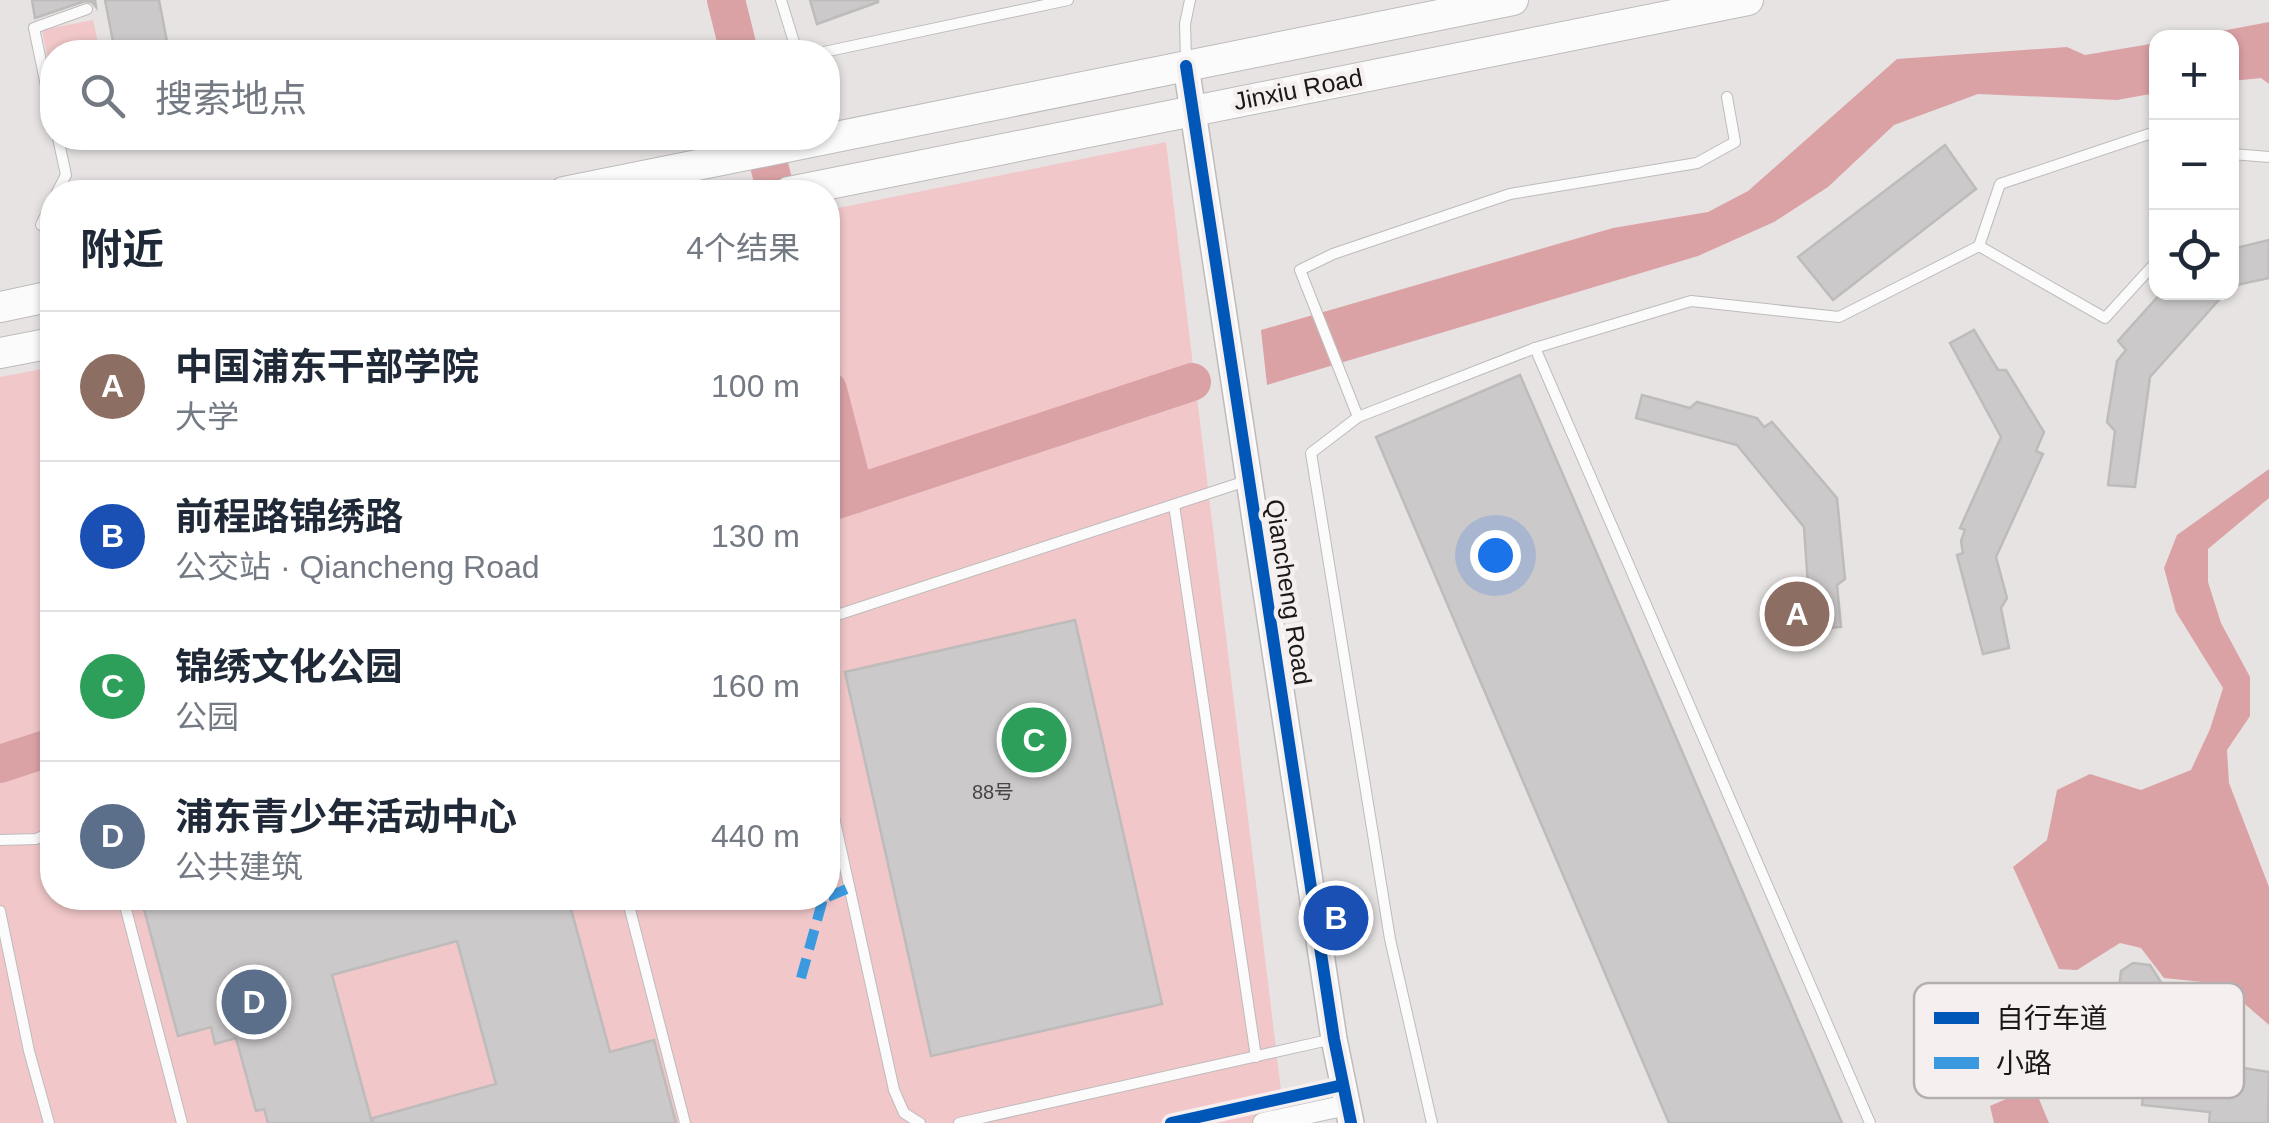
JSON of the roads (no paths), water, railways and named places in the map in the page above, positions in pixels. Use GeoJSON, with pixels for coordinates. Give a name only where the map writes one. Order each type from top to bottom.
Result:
{"type":"FeatureCollection","features":[{"type":"Feature","properties":{"kind":"main road","name":"Jinxiu Road"},"geometry":{"type":"LineString","coordinates":[[840,137],[1513,0]]}},
{"type":"Feature","properties":{"kind":"main road","name":"Jinxiu Road"},"geometry":{"type":"LineString","coordinates":[[840,182],[1748,0]]}},
{"type":"Feature","properties":{"kind":"main road","name":"Jinxiu Road"},"geometry":{"type":"LineString","coordinates":[[624,180],[775,150]]}},
{"type":"Feature","properties":{"kind":"main road"},"geometry":{"type":"LineString","coordinates":[[0,307],[40,299]]}},
{"type":"Feature","properties":{"kind":"main road"},"geometry":{"type":"LineString","coordinates":[[0,353],[40,345]]}},
{"type":"Feature","properties":{"kind":"street","name":"Qiancheng Road"},"geometry":{"type":"LineString","coordinates":[[1186,66],[1334,1039],[1349,1114]]}},
{"type":"Feature","properties":{"kind":"street"},"geometry":{"type":"LineString","coordinates":[[1263,1123],[1349,1114]]}},
{"type":"Feature","properties":{"kind":"lane"},"geometry":{"type":"LineString","coordinates":[[781,0],[794,40]]}},
{"type":"Feature","properties":{"kind":"lane"},"geometry":{"type":"LineString","coordinates":[[840,49],[1068,0]]}},
{"type":"Feature","properties":{"kind":"lane"},"geometry":{"type":"LineString","coordinates":[[1186,66],[1185,24],[1190,0]]}},
{"type":"Feature","properties":{"kind":"lane"},"geometry":{"type":"LineString","coordinates":[[40,57],[34,28],[87,9]]}},
{"type":"Feature","properties":{"kind":"lane"},"geometry":{"type":"LineString","coordinates":[[1358,418],[1300,270],[1333,254],[1510,194],[1697,163],[1735,142],[1727,97]]}},
{"type":"Feature","properties":{"kind":"lane"},"geometry":{"type":"LineString","coordinates":[[1432,1123],[1390,938],[1312,453],[1358,418],[1535,348],[1691,302],[1840,317],[1979,246],[2000,184],[2149,134]]}},
{"type":"Feature","properties":{"kind":"lane"},"geometry":{"type":"LineString","coordinates":[[61,150],[66,175],[63,180]]}},
{"type":"Feature","properties":{"kind":"lane"},"geometry":{"type":"LineString","coordinates":[[2239,155],[2269,157]]}},
{"type":"Feature","properties":{"kind":"lane"},"geometry":{"type":"LineString","coordinates":[[1979,246],[2105,318],[2149,270]]}},
{"type":"Feature","properties":{"kind":"lane"},"geometry":{"type":"LineString","coordinates":[[1535,348],[1870,1123]]}},
{"type":"Feature","properties":{"kind":"lane"},"geometry":{"type":"LineString","coordinates":[[840,614],[1249,480]]}},
{"type":"Feature","properties":{"kind":"lane"},"geometry":{"type":"LineString","coordinates":[[1174,505],[1256,1056]]}},
{"type":"Feature","properties":{"kind":"lane"},"geometry":{"type":"LineString","coordinates":[[0,840],[40,837]]}},
{"type":"Feature","properties":{"kind":"lane"},"geometry":{"type":"LineString","coordinates":[[840,845],[894,1090],[904,1112],[920,1123]]}},
{"type":"Feature","properties":{"kind":"lane"},"geometry":{"type":"LineString","coordinates":[[126,910],[182,1123]]}},
{"type":"Feature","properties":{"kind":"lane"},"geometry":{"type":"LineString","coordinates":[[630,910],[685,1123]]}},
{"type":"Feature","properties":{"kind":"lane"},"geometry":{"type":"LineString","coordinates":[[0,911],[29,1052],[49,1123]]}},
{"type":"Feature","properties":{"kind":"lane"},"geometry":{"type":"LineString","coordinates":[[958,1123],[1334,1039]]}},
{"type":"Feature","properties":{"kind":"waterway"},"geometry":{"type":"LineString","coordinates":[[726,0],[736,40]]}},
{"type":"Feature","properties":{"kind":"waterway"},"geometry":{"type":"LineString","coordinates":[[765,150],[773,180]]}},
{"type":"Feature","properties":{"kind":"waterway"},"geometry":{"type":"LineString","coordinates":[[840,499],[1192,382]]}},
{"type":"Feature","properties":{"kind":"waterway"},"geometry":{"type":"LineString","coordinates":[[840,436],[855,494]]}},
{"type":"Feature","properties":{"kind":"waterway"},"geometry":{"type":"LineString","coordinates":[[0,764],[40,751]]}},
{"type":"Feature","properties":{"kind":"place","name":"中国浦东干部学院"},"geometry":{"type":"Point","coordinates":[1797,614]}},
{"type":"Feature","properties":{"kind":"place","name":"锦绣文化公园"},"geometry":{"type":"Point","coordinates":[1034,740]}},
{"type":"Feature","properties":{"kind":"place","name":"前程路锦绣路"},"geometry":{"type":"Point","coordinates":[1336,918]}},
{"type":"Feature","properties":{"kind":"place","name":"浦东青少年活动中心"},"geometry":{"type":"Point","coordinates":[254,1002]}}]}
